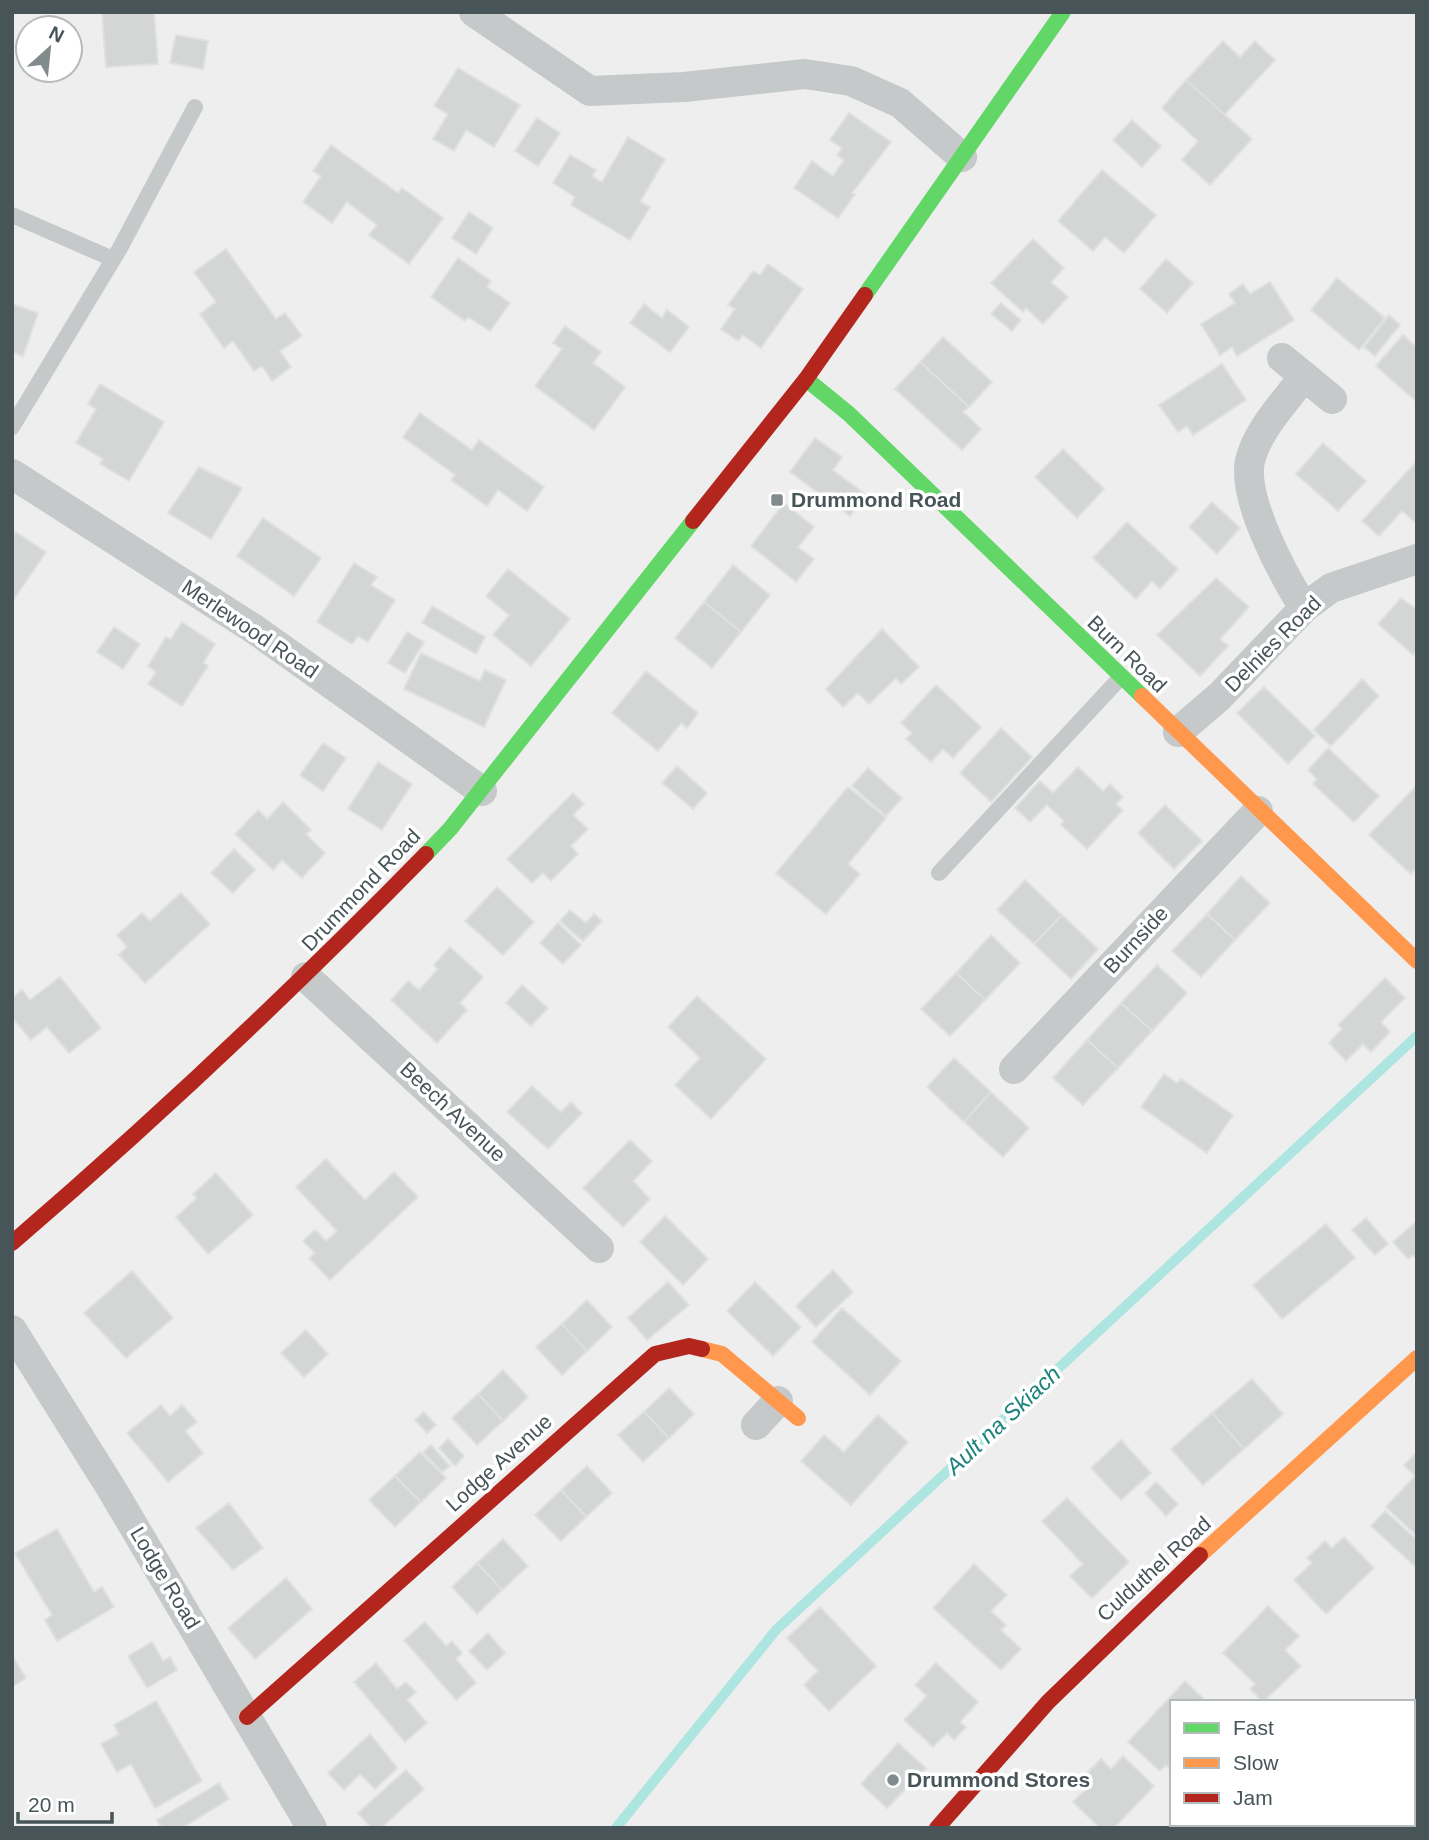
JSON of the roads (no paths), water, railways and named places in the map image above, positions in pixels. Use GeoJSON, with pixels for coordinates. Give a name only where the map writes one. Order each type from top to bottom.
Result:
{"type":"FeatureCollection","features":[{"type":"Feature","properties":{"kind":"street"},"geometry":{"type":"LineString","coordinates":[[474,12],[590,91],[684,87],[806,74],[851,81],[900,103],[962,157]]}},
{"type":"Feature","properties":{"kind":"street","name":"Drummond Road"},"geometry":{"type":"LineString","coordinates":[[12,1243],[143,1130],[306,977],[450,829],[806,379],[1063,12]]}},
{"type":"Feature","properties":{"kind":"street"},"geometry":{"type":"LineString","coordinates":[[1304,608],[1277,566],[1254,498],[1250,461],[1293,367],[1332,399]]}},
{"type":"Feature","properties":{"kind":"street","name":"Burn Road"},"geometry":{"type":"LineString","coordinates":[[806,379],[859,424],[1258,811],[1417,961]]}},
{"type":"Feature","properties":{"kind":"street","name":"Merlewood Road"},"geometry":{"type":"LineString","coordinates":[[12,474],[254,629],[482,790]]}},
{"type":"Feature","properties":{"kind":"street","name":"Delnies Road"},"geometry":{"type":"LineString","coordinates":[[1178,732],[1220,696],[1304,608],[1331,588],[1417,559]]}},
{"type":"Feature","properties":{"kind":"street","name":"Burnside"},"geometry":{"type":"LineString","coordinates":[[1014,1069],[1258,811]]}},
{"type":"Feature","properties":{"kind":"street","name":"Beech Avenue"},"geometry":{"type":"LineString","coordinates":[[306,977],[599,1248]]}},
{"type":"Feature","properties":{"kind":"street","name":"Lodge Road"},"geometry":{"type":"LineString","coordinates":[[12,1330],[111,1488],[313,1828]]}},
{"type":"Feature","properties":{"kind":"street","name":"Lodge Avenue"},"geometry":{"type":"LineString","coordinates":[[247,1717],[655,1354],[689,1346],[722,1354],[788,1409]]}},
{"type":"Feature","properties":{"kind":"street","name":"Culduthel Road"},"geometry":{"type":"LineString","coordinates":[[937,1828],[977,1777],[1104,1642],[1417,1357]]}},
{"type":"Feature","properties":{"kind":"street"},"geometry":{"type":"LineString","coordinates":[[756,1426],[788,1409]]}},
{"type":"Feature","properties":{"kind":"lane"},"geometry":{"type":"LineString","coordinates":[[12,427],[113,260],[195,107]]}},
{"type":"Feature","properties":{"kind":"lane"},"geometry":{"type":"LineString","coordinates":[[12,215],[113,260]]}},
{"type":"Feature","properties":{"kind":"lane"},"geometry":{"type":"LineString","coordinates":[[939,873],[1121,677]]}},
{"type":"Feature","properties":{"kind":"waterway","name":"Ault na Skiach"},"geometry":{"type":"LineString","coordinates":[[616,1828],[776,1630],[1417,1036]]}},
{"type":"Feature","properties":{"kind":"place","name":"Drummond Road"},"geometry":{"type":"Point","coordinates":[777,500]}},
{"type":"Feature","properties":{"kind":"place","name":"Drummond Stores"},"geometry":{"type":"Point","coordinates":[893,1780]}}]}
